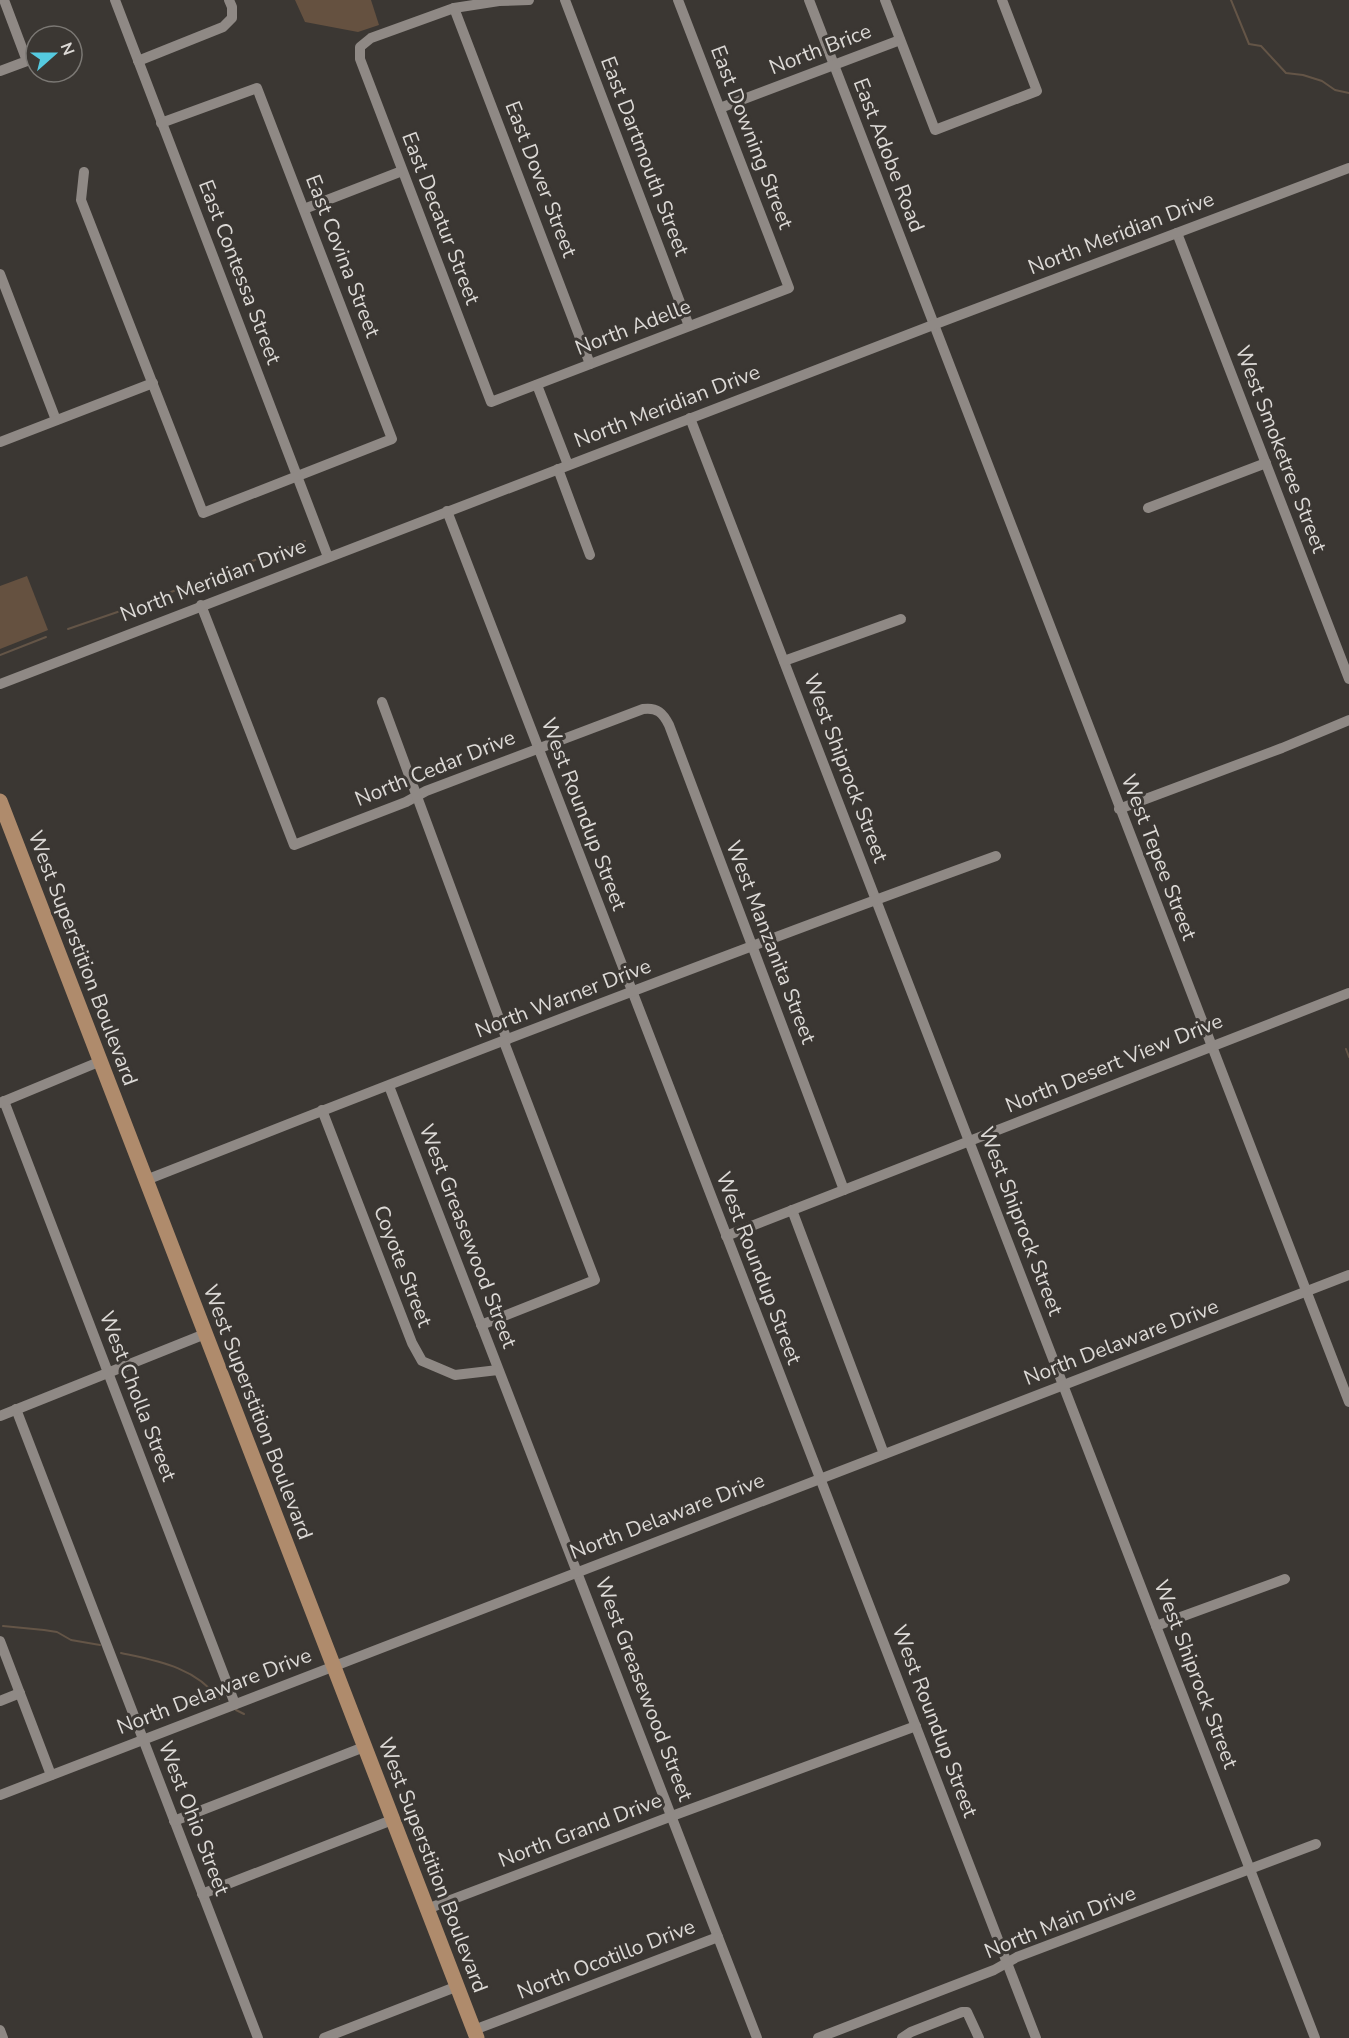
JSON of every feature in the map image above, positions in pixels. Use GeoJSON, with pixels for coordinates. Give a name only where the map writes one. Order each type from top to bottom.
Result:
{"type":"FeatureCollection","features":[{"type":"Feature","properties":{"kind":"main road","name":"West Superstition Boulevard"},"geometry":{"type":"LineString","coordinates":[[0,801],[476,2034]]}},
{"type":"Feature","properties":{"kind":"street"},"geometry":{"type":"LineString","coordinates":[[0,71],[27,61],[4,0]]}},
{"type":"Feature","properties":{"kind":"street","name":"East Contessa Street"},"geometry":{"type":"LineString","coordinates":[[115,0],[328,557]]}},
{"type":"Feature","properties":{"kind":"street"},"geometry":{"type":"LineString","coordinates":[[138,61],[223,27],[232,18],[229,0]]}},
{"type":"Feature","properties":{"kind":"street"},"geometry":{"type":"LineString","coordinates":[[454,8],[499,1],[529,0]]}},
{"type":"Feature","properties":{"kind":"street","name":"East Dartmouth Street"},"geometry":{"type":"LineString","coordinates":[[565,0],[688,326]]}},
{"type":"Feature","properties":{"kind":"street","name":"East Downing Street"},"geometry":{"type":"LineString","coordinates":[[678,0],[789,288]]}},
{"type":"Feature","properties":{"kind":"street","name":"East Adobe Road"},"geometry":{"type":"LineString","coordinates":[[809,0],[933,325]]}},
{"type":"Feature","properties":{"kind":"street"},"geometry":{"type":"LineString","coordinates":[[885,0],[935,130],[1037,91],[1002,0]]}},
{"type":"Feature","properties":{"kind":"street","name":"East Decatur Street"},"geometry":{"type":"LineString","coordinates":[[454,8],[371,38],[360,47],[360,59],[491,402]]}},
{"type":"Feature","properties":{"kind":"street","name":"East Dover Street"},"geometry":{"type":"LineString","coordinates":[[454,8],[590,364]]}},
{"type":"Feature","properties":{"kind":"street","name":"North Brice"},"geometry":{"type":"LineString","coordinates":[[720,108],[900,40]]}},
{"type":"Feature","properties":{"kind":"street","name":"East Covina Street"},"geometry":{"type":"LineString","coordinates":[[161,123],[257,88],[304,209],[392,439],[298,476]]}},
{"type":"Feature","properties":{"kind":"street","name":"North Meridian Drive"},"geometry":{"type":"LineString","coordinates":[[0,684],[933,325],[1349,168]]}},
{"type":"Feature","properties":{"kind":"street"},"geometry":{"type":"LineString","coordinates":[[304,209],[402,171]]}},
{"type":"Feature","properties":{"kind":"street"},"geometry":{"type":"LineString","coordinates":[[84,172],[81,200],[203,513],[298,476]]}},
{"type":"Feature","properties":{"kind":"street","name":"West Smoketree Street"},"geometry":{"type":"LineString","coordinates":[[1177,233],[1349,679]]}},
{"type":"Feature","properties":{"kind":"street"},"geometry":{"type":"LineString","coordinates":[[0,274],[56,420]]}},
{"type":"Feature","properties":{"kind":"street","name":"North Adelle"},"geometry":{"type":"LineString","coordinates":[[491,402],[789,288]]}},
{"type":"Feature","properties":{"kind":"street","name":"West Tepee Street"},"geometry":{"type":"LineString","coordinates":[[933,325],[1349,1402]]}},
{"type":"Feature","properties":{"kind":"street"},"geometry":{"type":"LineString","coordinates":[[0,442],[153,382]]}},
{"type":"Feature","properties":{"kind":"street"},"geometry":{"type":"LineString","coordinates":[[537,385],[590,555]]}},
{"type":"Feature","properties":{"kind":"street","name":"West Shiprock Street"},"geometry":{"type":"LineString","coordinates":[[690,418],[1315,2038]]}},
{"type":"Feature","properties":{"kind":"street"},"geometry":{"type":"LineString","coordinates":[[1148,508],[1266,463]]}},
{"type":"Feature","properties":{"kind":"street","name":"West Roundup Street"},"geometry":{"type":"LineString","coordinates":[[447,511],[1036,2038]]}},
{"type":"Feature","properties":{"kind":"street","name":"North Cedar Drive"},"geometry":{"type":"LineString","coordinates":[[201,605],[294,845],[643,708],[659,711]]}},
{"type":"Feature","properties":{"kind":"street"},"geometry":{"type":"LineString","coordinates":[[784,661],[901,619]]}},
{"type":"Feature","properties":{"kind":"street"},"geometry":{"type":"LineString","coordinates":[[382,702],[595,1280],[482,1325]]}},
{"type":"Feature","properties":{"kind":"street","name":"West Manzanita Street"},"geometry":{"type":"LineString","coordinates":[[659,711],[669,725],[844,1190]]}},
{"type":"Feature","properties":{"kind":"street"},"geometry":{"type":"LineString","coordinates":[[1119,808],[1282,748],[1349,720]]}},
{"type":"Feature","properties":{"kind":"street","name":"North Warner Drive"},"geometry":{"type":"LineString","coordinates":[[146,1180],[322,1110],[752,946],[996,856]]}},
{"type":"Feature","properties":{"kind":"street","name":"North Desert View Drive"},"geometry":{"type":"LineString","coordinates":[[726,1236],[1349,993]]}},
{"type":"Feature","properties":{"kind":"street"},"geometry":{"type":"LineString","coordinates":[[2,1102],[100,1061]]}},
{"type":"Feature","properties":{"kind":"street","name":"West Greasewood Street"},"geometry":{"type":"LineString","coordinates":[[389,1086],[757,2038]]}},
{"type":"Feature","properties":{"kind":"street","name":"West Cholla Street"},"geometry":{"type":"LineString","coordinates":[[2,1102],[235,1704]]}},
{"type":"Feature","properties":{"kind":"street","name":"Coyote Street"},"geometry":{"type":"LineString","coordinates":[[322,1110],[412,1343],[423,1361],[455,1375],[498,1370]]}},
{"type":"Feature","properties":{"kind":"street"},"geometry":{"type":"LineString","coordinates":[[792,1210],[884,1454]]}},
{"type":"Feature","properties":{"kind":"street","name":"North Delaware Drive"},"geometry":{"type":"LineString","coordinates":[[0,1795],[1349,1275]]}},
{"type":"Feature","properties":{"kind":"street"},"geometry":{"type":"LineString","coordinates":[[0,1416],[205,1334]]}},
{"type":"Feature","properties":{"kind":"street","name":"West Ohio Street"},"geometry":{"type":"LineString","coordinates":[[16,1409],[258,2038]]}},
{"type":"Feature","properties":{"kind":"street"},"geometry":{"type":"LineString","coordinates":[[1156,1626],[1285,1579]]}},
{"type":"Feature","properties":{"kind":"street"},"geometry":{"type":"LineString","coordinates":[[0,1641],[51,1775]]}},
{"type":"Feature","properties":{"kind":"street"},"geometry":{"type":"LineString","coordinates":[[0,1701],[20,1693]]}},
{"type":"Feature","properties":{"kind":"street","name":"North Grand Drive"},"geometry":{"type":"LineString","coordinates":[[427,1909],[916,1726]]}},
{"type":"Feature","properties":{"kind":"street"},"geometry":{"type":"LineString","coordinates":[[174,1821],[364,1747]]}},
{"type":"Feature","properties":{"kind":"street"},"geometry":{"type":"LineString","coordinates":[[202,1894],[392,1820]]}},
{"type":"Feature","properties":{"kind":"street","name":"North Main Drive"},"geometry":{"type":"LineString","coordinates":[[818,2038],[1317,1844]]}},
{"type":"Feature","properties":{"kind":"street","name":"North Ocotillo Drive"},"geometry":{"type":"LineString","coordinates":[[476,2034],[718,1937]]}},
{"type":"Feature","properties":{"kind":"street"},"geometry":{"type":"LineString","coordinates":[[324,2038],[458,1986]]}},
{"type":"Feature","properties":{"kind":"street"},"geometry":{"type":"LineString","coordinates":[[902,2038],[911,2032],[956,2014],[967,2013],[979,2038]]}},
{"type":"Feature","properties":{"kind":"street"},"geometry":{"type":"LineString","coordinates":[[0,2030],[3,2038]]}},
{"type":"Feature","properties":{"kind":"shaded area"},"geometry":{"type":"Polygon","coordinates":[[[295,0],[371,0],[379,25],[358,32],[305,22],[295,0]]]}},
{"type":"Feature","properties":{"kind":"shaded area"},"geometry":{"type":"Polygon","coordinates":[[[27,576],[48,630],[0,649],[0,586],[27,576]]]}},
{"type":"Feature","properties":{"kind":"waterway"},"geometry":{"type":"LineString","coordinates":[[1231,0],[1249,44],[1261,46],[1286,73],[1322,81],[1335,90],[1349,93]]}},
{"type":"Feature","properties":{"kind":"waterway"},"geometry":{"type":"LineString","coordinates":[[150,600],[305,541]]}},
{"type":"Feature","properties":{"kind":"waterway"},"geometry":{"type":"LineString","coordinates":[[68,629],[132,607]]}},
{"type":"Feature","properties":{"kind":"waterway"},"geometry":{"type":"LineString","coordinates":[[0,655],[46,637]]}},
{"type":"Feature","properties":{"kind":"waterway"},"geometry":{"type":"LineString","coordinates":[[1346,1049],[1349,1057]]}},
{"type":"Feature","properties":{"kind":"waterway"},"geometry":{"type":"LineString","coordinates":[[3,1626],[57,1632],[71,1640],[100,1645]]}},
{"type":"Feature","properties":{"kind":"waterway"},"geometry":{"type":"LineString","coordinates":[[121,1653],[187,1672],[199,1679],[219,1699]]}},
{"type":"Feature","properties":{"kind":"waterway"},"geometry":{"type":"LineString","coordinates":[[236,1710],[244,1714]]}}]}
